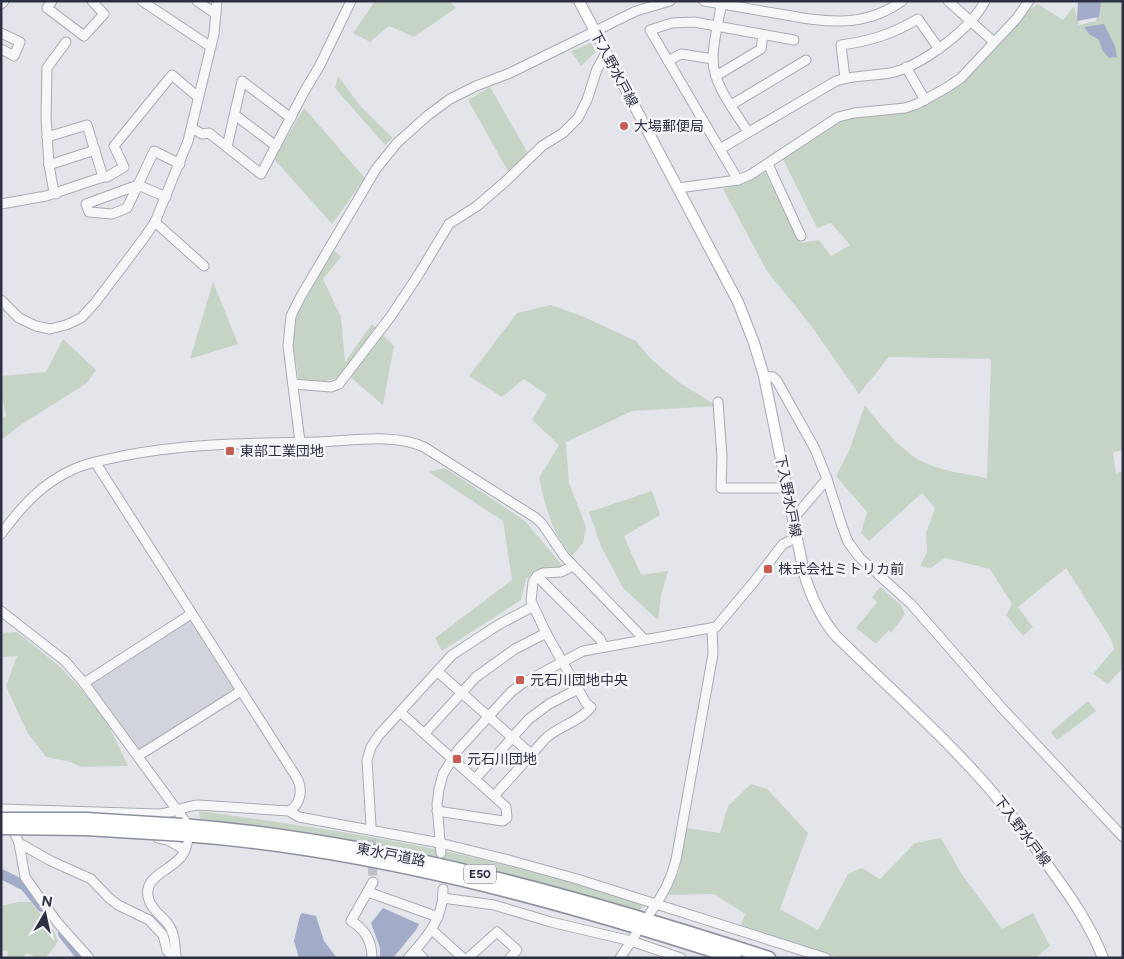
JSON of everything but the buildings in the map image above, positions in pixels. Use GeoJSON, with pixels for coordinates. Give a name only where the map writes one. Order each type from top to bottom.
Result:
{"type":"FeatureCollection","features":[{"type":"Feature","properties":{"kind":"highway","name":"東水戸道路"},"geometry":{"type":"LineString","coordinates":[[2,811],[185,830],[330,853],[449,877],[580,910],[735,958]]}},
{"type":"Feature","properties":{"kind":"highway","name":"東水戸道路"},"geometry":{"type":"LineString","coordinates":[[1,828],[185,830],[267,834],[331,844],[449,867],[583,901],[685,930],[769,958]]}},
{"type":"Feature","properties":{"kind":"main road","name":"下入野水戸線"},"geometry":{"type":"LineString","coordinates":[[579,1],[738,302],[754,343],[764,376],[796,538],[810,594],[819,612],[830,628],[967,764],[1001,802],[1076,904],[1103,958]]}},
{"type":"Feature","properties":{"kind":"street"},"geometry":{"type":"LineString","coordinates":[[1,4],[4,1]]}},
{"type":"Feature","properties":{"kind":"street"},"geometry":{"type":"LineString","coordinates":[[52,1],[47,8],[84,36],[104,14],[92,1]]}},
{"type":"Feature","properties":{"kind":"street"},"geometry":{"type":"LineString","coordinates":[[142,1],[155,5],[211,47]]}},
{"type":"Feature","properties":{"kind":"street"},"geometry":{"type":"LineString","coordinates":[[197,1],[216,14]]}},
{"type":"Feature","properties":{"kind":"street"},"geometry":{"type":"LineString","coordinates":[[1,300],[19,318],[36,326],[50,329],[66,325],[81,318],[95,303],[155,222],[180,164],[192,128],[216,24],[217,1]]}},
{"type":"Feature","properties":{"kind":"street"},"geometry":{"type":"LineString","coordinates":[[192,128],[202,134],[209,133],[261,174],[319,67],[352,1]]}},
{"type":"Feature","properties":{"kind":"street"},"geometry":{"type":"LineString","coordinates":[[300,442],[288,337],[294,310],[376,169],[397,143],[427,116],[450,99],[476,86],[510,73],[636,11],[670,1]]}},
{"type":"Feature","properties":{"kind":"street"},"geometry":{"type":"LineString","coordinates":[[704,1],[722,2],[831,22],[863,19],[891,8],[902,1]]}},
{"type":"Feature","properties":{"kind":"street"},"geometry":{"type":"LineString","coordinates":[[948,1],[994,42]]}},
{"type":"Feature","properties":{"kind":"street"},"geometry":{"type":"LineString","coordinates":[[720,149],[822,88],[844,78],[891,72],[906,67],[939,49],[971,21],[985,1]]}},
{"type":"Feature","properties":{"kind":"street"},"geometry":{"type":"LineString","coordinates":[[678,188],[738,180],[750,175],[838,116],[905,108],[925,100],[961,78],[1017,18],[1029,1]]}},
{"type":"Feature","properties":{"kind":"street"},"geometry":{"type":"LineString","coordinates":[[722,2],[713,59],[716,76],[748,132]]}},
{"type":"Feature","properties":{"kind":"street"},"geometry":{"type":"LineString","coordinates":[[844,78],[841,45],[874,39],[896,32],[918,19],[939,49]]}},
{"type":"Feature","properties":{"kind":"street"},"geometry":{"type":"LineString","coordinates":[[738,180],[650,30],[660,26],[684,22],[718,26],[794,40]]}},
{"type":"Feature","properties":{"kind":"street"},"geometry":{"type":"LineString","coordinates":[[1,32],[20,42],[14,56],[1,49]]}},
{"type":"Feature","properties":{"kind":"street"},"geometry":{"type":"LineString","coordinates":[[716,76],[761,50],[763,34]]}},
{"type":"Feature","properties":{"kind":"street"},"geometry":{"type":"LineString","coordinates":[[56,194],[49,165],[47,68],[66,42]]}},
{"type":"Feature","properties":{"kind":"street"},"geometry":{"type":"LineString","coordinates":[[293,384],[317,387],[331,387],[339,384],[396,308],[449,224],[477,206],[542,146],[563,132],[578,118],[587,100],[597,69],[606,53]]}},
{"type":"Feature","properties":{"kind":"street"},"geometry":{"type":"LineString","coordinates":[[668,61],[680,54],[713,59]]}},
{"type":"Feature","properties":{"kind":"street"},"geometry":{"type":"LineString","coordinates":[[731,105],[806,60]]}},
{"type":"Feature","properties":{"kind":"street"},"geometry":{"type":"LineString","coordinates":[[906,67],[925,100]]}},
{"type":"Feature","properties":{"kind":"street"},"geometry":{"type":"LineString","coordinates":[[1,204],[56,194],[106,177],[124,167],[114,146],[172,75],[198,97]]}},
{"type":"Feature","properties":{"kind":"street"},"geometry":{"type":"LineString","coordinates":[[227,147],[242,81],[291,118]]}},
{"type":"Feature","properties":{"kind":"street"},"geometry":{"type":"LineString","coordinates":[[234,115],[276,146]]}},
{"type":"Feature","properties":{"kind":"street"},"geometry":{"type":"LineString","coordinates":[[48,137],[87,125],[103,177]]}},
{"type":"Feature","properties":{"kind":"street"},"geometry":{"type":"LineString","coordinates":[[49,165],[95,150]]}},
{"type":"Feature","properties":{"kind":"street"},"geometry":{"type":"LineString","coordinates":[[166,197],[138,185],[86,204],[89,212],[112,214],[127,208],[138,185],[154,151],[180,164]]}},
{"type":"Feature","properties":{"kind":"street"},"geometry":{"type":"LineString","coordinates":[[768,164],[801,236]]}},
{"type":"Feature","properties":{"kind":"street"},"geometry":{"type":"LineString","coordinates":[[155,222],[204,266]]}},
{"type":"Feature","properties":{"kind":"street"},"geometry":{"type":"LineString","coordinates":[[764,376],[773,377],[777,381],[815,449],[848,542],[860,558],[911,604],[1002,708],[1123,837]]}},
{"type":"Feature","properties":{"kind":"street"},"geometry":{"type":"LineString","coordinates":[[718,402],[722,457],[721,488],[787,488]]}},
{"type":"Feature","properties":{"kind":"street"},"geometry":{"type":"LineString","coordinates":[[1,534],[19,510],[39,490],[62,475],[95,462],[140,452],[170,448],[250,443],[404,440],[415,443],[445,460],[528,512],[543,525],[573,566],[644,640]]}},
{"type":"Feature","properties":{"kind":"street"},"geometry":{"type":"LineString","coordinates":[[95,462],[300,784],[298,801],[289,811]]}},
{"type":"Feature","properties":{"kind":"street"},"geometry":{"type":"LineString","coordinates":[[793,519],[827,479]]}},
{"type":"Feature","properties":{"kind":"street"},"geometry":{"type":"LineString","coordinates":[[441,848],[437,811],[440,782],[451,758],[503,699],[523,682],[562,660],[583,651],[712,628],[720,624],[783,544],[796,538]]}},
{"type":"Feature","properties":{"kind":"street"},"geometry":{"type":"LineString","coordinates":[[494,796],[553,732],[587,712],[591,707],[578,689],[532,607],[531,587],[532,582],[537,576],[543,573],[561,572],[573,566]]}},
{"type":"Feature","properties":{"kind":"street"},"geometry":{"type":"LineString","coordinates":[[537,576],[600,639],[604,647]]}},
{"type":"Feature","properties":{"kind":"street"},"geometry":{"type":"LineString","coordinates":[[371,826],[367,777],[368,754],[379,736],[452,655],[498,625],[532,607]]}},
{"type":"Feature","properties":{"kind":"street"},"geometry":{"type":"LineString","coordinates":[[1,611],[57,654],[84,684],[178,810],[185,830],[185,850],[181,857],[152,880],[148,894],[153,908],[170,926],[173,933],[176,956]]}},
{"type":"Feature","properties":{"kind":"street"},"geometry":{"type":"LineString","coordinates":[[84,684],[192,614]]}},
{"type":"Feature","properties":{"kind":"street"},"geometry":{"type":"LineString","coordinates":[[650,913],[670,881],[676,860],[714,654],[712,628]]}},
{"type":"Feature","properties":{"kind":"street"},"geometry":{"type":"LineString","coordinates":[[425,733],[476,677],[515,649],[546,633]]}},
{"type":"Feature","properties":{"kind":"street"},"geometry":{"type":"LineString","coordinates":[[438,672],[531,754]]}},
{"type":"Feature","properties":{"kind":"street"},"geometry":{"type":"LineString","coordinates":[[474,779],[511,737],[539,710],[578,689]]}},
{"type":"Feature","properties":{"kind":"street"},"geometry":{"type":"LineString","coordinates":[[138,756],[242,691]]}},
{"type":"Feature","properties":{"kind":"street"},"geometry":{"type":"LineString","coordinates":[[400,712],[494,796],[506,808],[507,818],[503,821],[437,811]]}},
{"type":"Feature","properties":{"kind":"street"},"geometry":{"type":"LineString","coordinates":[[89,958],[22,882],[18,842],[2,811],[159,814],[198,805],[289,811],[299,816],[441,848],[512,860],[826,958]]}},
{"type":"Feature","properties":{"kind":"street"},"geometry":{"type":"LineString","coordinates":[[18,842],[33,833],[92,835],[168,840],[185,850]]}},
{"type":"Feature","properties":{"kind":"street"},"geometry":{"type":"LineString","coordinates":[[18,842],[51,861],[91,879],[108,898],[149,920],[163,935],[167,951],[176,956]]}},
{"type":"Feature","properties":{"kind":"street"},"geometry":{"type":"LineString","coordinates":[[372,958],[372,951],[366,934],[351,921],[373,882]]}},
{"type":"Feature","properties":{"kind":"street"},"geometry":{"type":"LineString","coordinates":[[368,892],[438,917]]}},
{"type":"Feature","properties":{"kind":"street"},"geometry":{"type":"LineString","coordinates":[[408,958],[432,930],[438,917],[443,893],[631,942],[681,958]]}},
{"type":"Feature","properties":{"kind":"street"},"geometry":{"type":"LineString","coordinates":[[432,930],[463,958]]}},
{"type":"Feature","properties":{"kind":"street"},"geometry":{"type":"LineString","coordinates":[[468,958],[497,932],[517,950],[510,958]]}},
{"type":"Feature","properties":{"kind":"street"},"geometry":{"type":"LineString","coordinates":[[620,958],[636,934]]}},
{"type":"Feature","properties":{"kind":"street"},"geometry":{"type":"LineString","coordinates":[[415,950],[423,958]]}},
{"type":"Feature","properties":{"kind":"shaded area"},"geometry":{"type":"Polygon","coordinates":[[[189,621],[193,622],[235,687],[234,691],[143,751],[137,750],[90,688],[90,683],[189,621]]]}},
{"type":"Feature","properties":{"kind":"green space"},"geometry":{"type":"Polygon","coordinates":[[[375,1],[450,1],[456,8],[414,37],[389,26],[370,42],[353,33],[375,1]]]}},
{"type":"Feature","properties":{"kind":"green space"},"geometry":{"type":"Polygon","coordinates":[[[1099,1],[1123,1],[1123,450],[1113,452],[1116,473],[1123,471],[1123,668],[1108,684],[1093,674],[1114,649],[1111,639],[1066,568],[1018,607],[1033,627],[1023,636],[1006,615],[1012,604],[990,569],[945,558],[931,568],[920,566],[927,552],[926,533],[935,508],[922,493],[869,541],[861,533],[867,512],[836,476],[849,451],[865,405],[891,436],[916,458],[938,468],[987,478],[991,359],[889,357],[859,394],[809,323],[767,271],[723,189],[752,179],[765,172],[800,243],[819,240],[831,256],[850,245],[831,223],[817,228],[783,159],[838,122],[853,117],[905,112],[919,108],[960,83],[999,44],[1026,12],[1038,4],[1063,20],[1074,6],[1079,25],[1096,21],[1099,1]]]}},
{"type":"Feature","properties":{"kind":"green space"},"geometry":{"type":"Polygon","coordinates":[[[591,43],[596,52],[581,66],[571,51],[591,43]]]}},
{"type":"Feature","properties":{"kind":"green space"},"geometry":{"type":"Polygon","coordinates":[[[338,76],[361,107],[393,138],[385,145],[335,88],[338,76]]]}},
{"type":"Feature","properties":{"kind":"green space"},"geometry":{"type":"Polygon","coordinates":[[[490,87],[528,153],[509,173],[468,100],[490,87]]]}},
{"type":"Feature","properties":{"kind":"green space"},"geometry":{"type":"Polygon","coordinates":[[[304,108],[365,178],[332,224],[274,159],[304,108]]]}},
{"type":"Feature","properties":{"kind":"green space"},"geometry":{"type":"Polygon","coordinates":[[[334,250],[341,257],[323,279],[341,317],[345,362],[372,324],[394,346],[383,405],[348,375],[300,388],[292,339],[296,315],[334,250]]]}},
{"type":"Feature","properties":{"kind":"green space"},"geometry":{"type":"Polygon","coordinates":[[[213,282],[238,344],[190,359],[213,282]]]}},
{"type":"Feature","properties":{"kind":"green space"},"geometry":{"type":"Polygon","coordinates":[[[551,305],[584,317],[636,341],[651,359],[680,383],[717,406],[632,411],[566,442],[569,483],[586,527],[583,543],[572,556],[554,529],[539,478],[559,445],[532,420],[547,395],[524,379],[502,397],[469,376],[517,313],[551,305]]]}},
{"type":"Feature","properties":{"kind":"green space"},"geometry":{"type":"Polygon","coordinates":[[[63,339],[96,370],[87,383],[22,424],[1,440],[1,419],[6,416],[1,391],[1,376],[46,372],[63,339]]]}},
{"type":"Feature","properties":{"kind":"green space"},"geometry":{"type":"Polygon","coordinates":[[[445,468],[524,520],[562,565],[558,568],[540,569],[526,579],[521,600],[442,651],[435,638],[512,580],[503,521],[429,472],[445,468]]]}},
{"type":"Feature","properties":{"kind":"green space"},"geometry":{"type":"Polygon","coordinates":[[[652,491],[660,515],[624,536],[641,575],[668,571],[661,596],[658,620],[623,588],[601,546],[589,512],[652,491]]]}},
{"type":"Feature","properties":{"kind":"green space"},"geometry":{"type":"Polygon","coordinates":[[[880,587],[901,605],[905,614],[891,633],[889,630],[876,644],[856,628],[877,602],[872,597],[880,587]]]}},
{"type":"Feature","properties":{"kind":"green space"},"geometry":{"type":"Polygon","coordinates":[[[17,632],[59,666],[80,688],[108,724],[128,766],[81,767],[71,762],[46,757],[27,732],[6,686],[17,656],[1,657],[1,633],[17,632]]]}},
{"type":"Feature","properties":{"kind":"green space"},"geometry":{"type":"Polygon","coordinates":[[[1088,701],[1096,711],[1057,740],[1051,732],[1088,701]]]}},
{"type":"Feature","properties":{"kind":"green space"},"geometry":{"type":"Polygon","coordinates":[[[751,784],[767,789],[808,833],[780,909],[818,930],[848,874],[862,868],[880,879],[915,843],[941,838],[961,873],[1002,929],[1033,913],[1050,946],[1035,958],[838,958],[741,925],[745,914],[714,894],[667,895],[679,872],[686,828],[720,833],[728,806],[751,784]]]}},
{"type":"Feature","properties":{"kind":"green space"},"geometry":{"type":"Polygon","coordinates":[[[199,811],[349,833],[439,850],[516,868],[645,904],[640,910],[573,891],[403,850],[200,819],[199,811]]]}},
{"type":"Feature","properties":{"kind":"green space"},"geometry":{"type":"Polygon","coordinates":[[[19,902],[31,902],[54,931],[58,941],[51,952],[44,958],[38,958],[27,953],[22,958],[8,958],[7,951],[1,951],[1,906],[19,902]]]}},
{"type":"Feature","properties":{"kind":"water"},"geometry":{"type":"Polygon","coordinates":[[[1078,1],[1101,1],[1099,17],[1077,21],[1078,1]]]}},
{"type":"Feature","properties":{"kind":"water"},"geometry":{"type":"Polygon","coordinates":[[[1104,24],[1115,46],[1117,57],[1109,58],[1102,50],[1099,40],[1089,34],[1084,27],[1104,24]]]}},
{"type":"Feature","properties":{"kind":"water"},"geometry":{"type":"Polygon","coordinates":[[[383,908],[419,924],[393,958],[380,958],[380,948],[371,923],[383,908]]]}},
{"type":"Feature","properties":{"kind":"water"},"geometry":{"type":"Polygon","coordinates":[[[302,913],[316,916],[324,941],[337,958],[299,958],[294,941],[302,913]]]}},
{"type":"Feature","properties":{"kind":"waterway"},"geometry":{"type":"LineString","coordinates":[[1,874],[25,886],[42,907]]}},
{"type":"Feature","properties":{"kind":"waterway"},"geometry":{"type":"LineString","coordinates":[[63,934],[82,958]]}},
{"type":"Feature","properties":{"kind":"tunnel"},"geometry":{"type":"LineString","coordinates":[[371,826],[373,882]]}},
{"type":"Feature","properties":{"kind":"place","name":"大場郵便局"},"geometry":{"type":"Point","coordinates":[624,126]}},
{"type":"Feature","properties":{"kind":"place","name":"東部工業団地"},"geometry":{"type":"Point","coordinates":[230,451]}},
{"type":"Feature","properties":{"kind":"place","name":"株式会社ミトリカ前"},"geometry":{"type":"Point","coordinates":[768,569]}},
{"type":"Feature","properties":{"kind":"place","name":"元石川団地中央"},"geometry":{"type":"Point","coordinates":[520,680]}},
{"type":"Feature","properties":{"kind":"place","name":"元石川団地"},"geometry":{"type":"Point","coordinates":[457,759]}}]}
